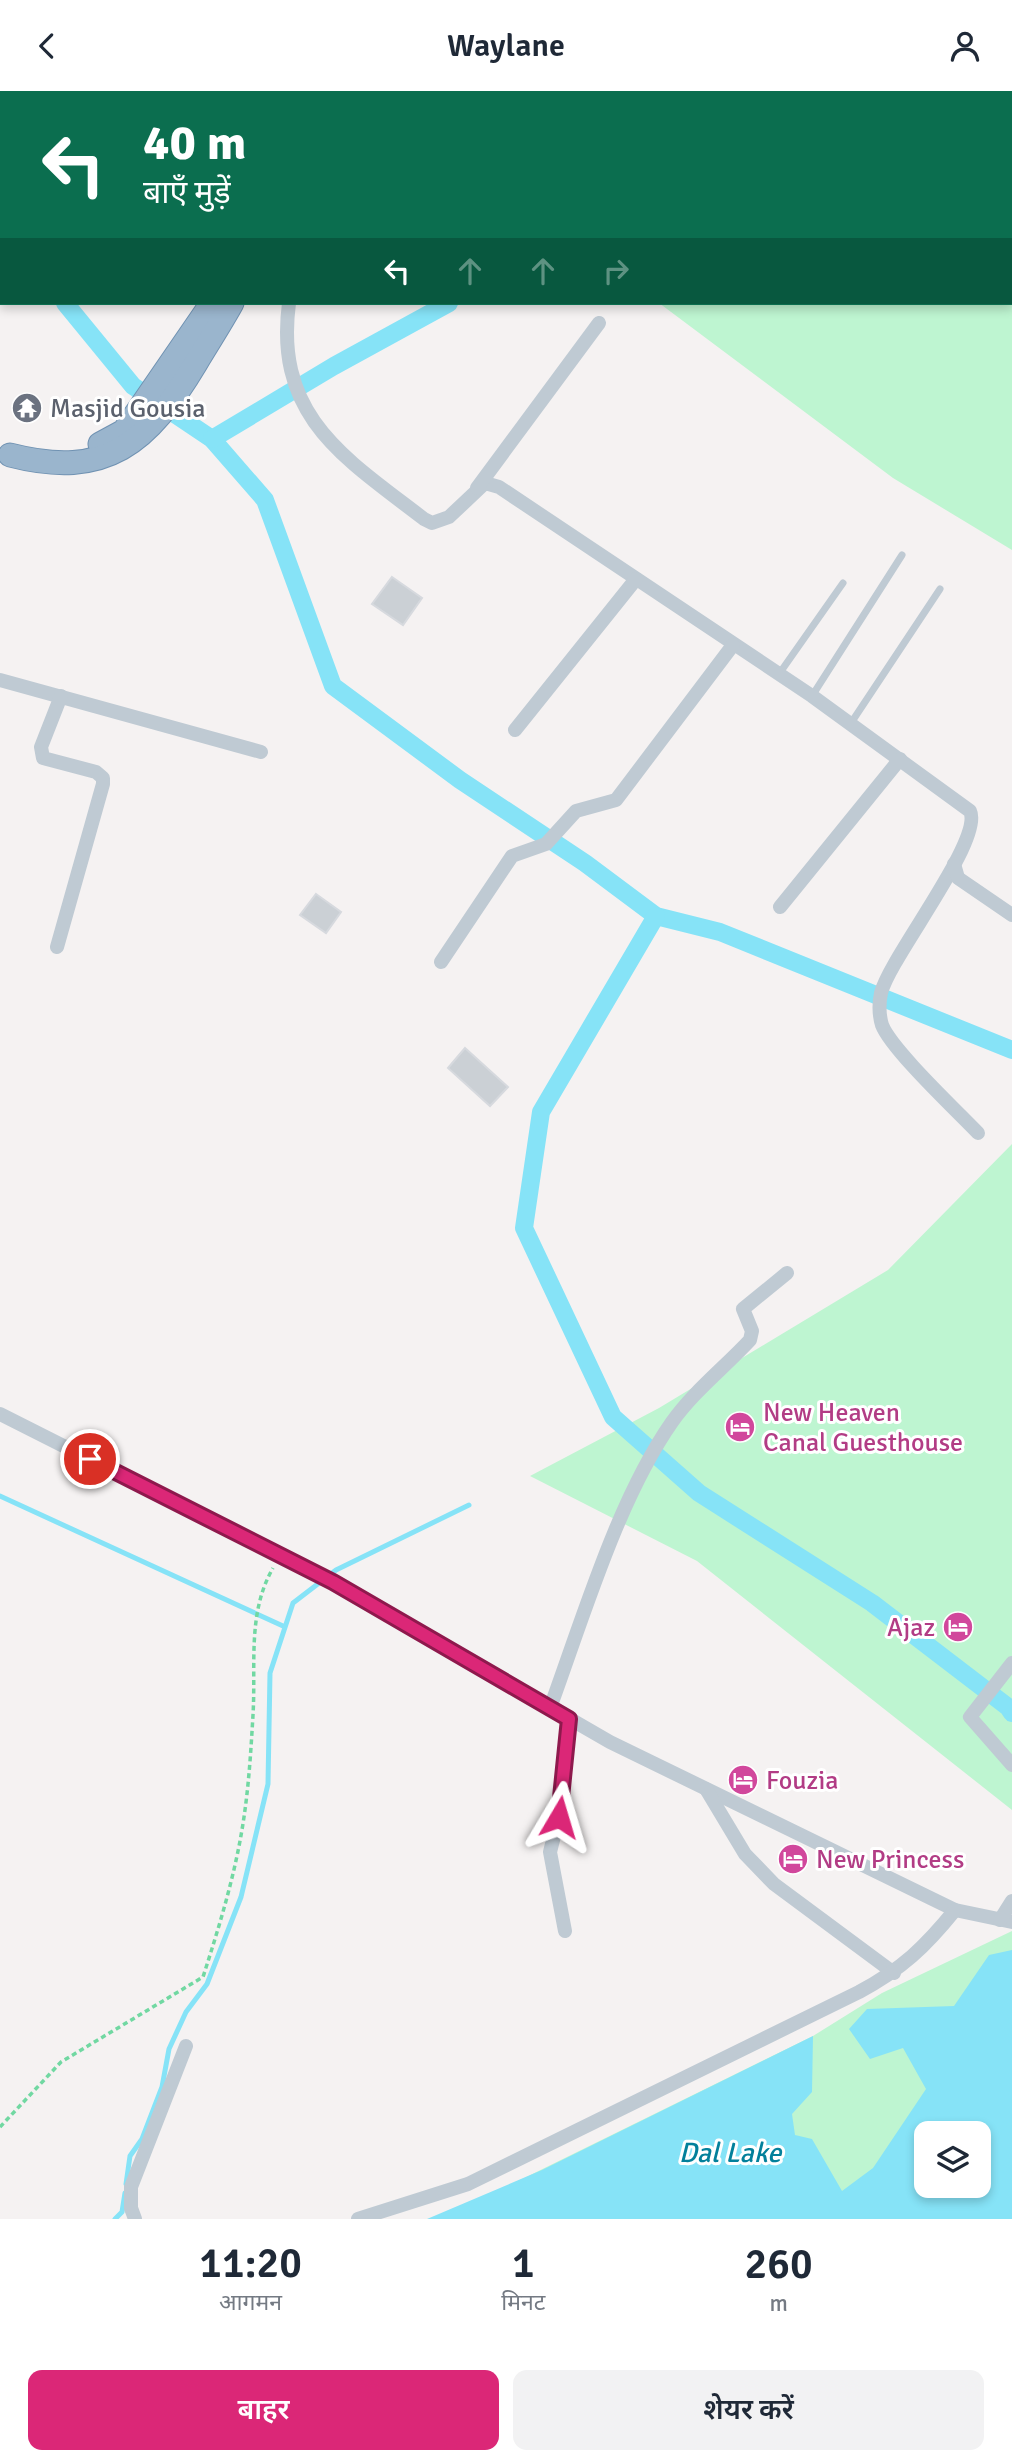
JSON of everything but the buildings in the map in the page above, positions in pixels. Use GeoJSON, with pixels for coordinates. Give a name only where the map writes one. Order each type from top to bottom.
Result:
{"type":"FeatureCollection","features":[{"type":"Feature","properties":{"kind":"highway"},"geometry":{"type":"LineString","coordinates":[[5,455],[36,462],[89,460],[116,453],[129,437],[176,396],[224,305]]}},
{"type":"Feature","properties":{"kind":"street"},"geometry":{"type":"LineString","coordinates":[[289,305],[291,369],[319,431],[339,453],[432,523],[449,517],[477,488],[599,323]]}},
{"type":"Feature","properties":{"kind":"street"},"geometry":{"type":"LineString","coordinates":[[477,488],[485,483],[499,487],[812,696],[970,811],[971,823],[954,864],[881,993],[879,1015],[892,1041],[978,1133]]}},
{"type":"Feature","properties":{"kind":"street"},"geometry":{"type":"LineString","coordinates":[[515,730],[636,579]]}},
{"type":"Feature","properties":{"kind":"street"},"geometry":{"type":"LineString","coordinates":[[441,963],[505,864],[517,853],[546,844],[576,810],[607,805],[620,796],[733,645]]}},
{"type":"Feature","properties":{"kind":"street"},"geometry":{"type":"LineString","coordinates":[[0,680],[261,752]]}},
{"type":"Feature","properties":{"kind":"street"},"geometry":{"type":"LineString","coordinates":[[57,947],[103,784],[103,778],[96,772],[43,758],[41,747],[61,696]]}},
{"type":"Feature","properties":{"kind":"street"},"geometry":{"type":"LineString","coordinates":[[780,907],[900,759]]}},
{"type":"Feature","properties":{"kind":"street"},"geometry":{"type":"LineString","coordinates":[[954,864],[958,878],[1012,915]]}},
{"type":"Feature","properties":{"kind":"street"},"geometry":{"type":"LineString","coordinates":[[550,1708],[616,1531],[660,1441],[686,1406],[750,1341],[751,1331],[743,1309],[787,1273]]}},
{"type":"Feature","properties":{"kind":"street"},"geometry":{"type":"LineString","coordinates":[[0,1414],[312,1570],[569,1719],[955,1910],[1006,1921],[1012,1901]]}},
{"type":"Feature","properties":{"kind":"street"},"geometry":{"type":"LineString","coordinates":[[1012,1663],[970,1717],[1012,1765]]}},
{"type":"Feature","properties":{"kind":"street"},"geometry":{"type":"LineString","coordinates":[[565,1931],[550,1852],[561,1808],[569,1719]]}},
{"type":"Feature","properties":{"kind":"street"},"geometry":{"type":"LineString","coordinates":[[706,1789],[745,1854],[774,1884],[894,1973]]}},
{"type":"Feature","properties":{"kind":"street"},"geometry":{"type":"LineString","coordinates":[[358,2219],[467,2184],[651,2097],[894,1973],[924,1948],[955,1910]]}},
{"type":"Feature","properties":{"kind":"street"},"geometry":{"type":"LineString","coordinates":[[135,2219],[131,2208],[131,2187],[186,2046]]}},
{"type":"Feature","properties":{"kind":"lane"},"geometry":{"type":"LineString","coordinates":[[812,696],[902,555]]}},
{"type":"Feature","properties":{"kind":"lane"},"geometry":{"type":"LineString","coordinates":[[779,674],[844,583]]}},
{"type":"Feature","properties":{"kind":"lane"},"geometry":{"type":"LineString","coordinates":[[851,723],[940,589]]}},
{"type":"Feature","properties":{"kind":"path"},"geometry":{"type":"LineString","coordinates":[[0,2127],[61,2063],[203,1977],[227,1905],[244,1817],[253,1714],[253,1634],[264,1584]]}},
{"type":"Feature","properties":{"kind":"green space"},"geometry":{"type":"Polygon","coordinates":[[[662,305],[1012,305],[1012,550],[893,478],[662,305]]]}},
{"type":"Feature","properties":{"kind":"green space"},"geometry":{"type":"Polygon","coordinates":[[[1012,1144],[1012,1810],[697,1561],[530,1476],[659,1408],[888,1270],[1012,1144]]]}},
{"type":"Feature","properties":{"kind":"green space","name":"Dal Lake"},"geometry":{"type":"Polygon","coordinates":[[[1012,1931],[1012,2219],[441,2219],[813,2036],[882,1993],[1012,1931]]]}},
{"type":"Feature","properties":{"kind":"water","name":"Dal Lake"},"geometry":{"type":"Polygon","coordinates":[[[1012,1950],[1012,2219],[427,2219],[542,2170],[813,2036],[812,2092],[792,2114],[795,2135],[812,2139],[842,2191],[873,2168],[926,2089],[903,2048],[870,2059],[849,2029],[867,2009],[954,2006],[989,1955],[1012,1950]]]}},
{"type":"Feature","properties":{"kind":"waterway"},"geometry":{"type":"LineString","coordinates":[[67,305],[133,386],[212,439],[265,500],[333,686],[460,780],[585,863],[656,916],[720,932],[1012,1050]]}},
{"type":"Feature","properties":{"kind":"waterway"},"geometry":{"type":"LineString","coordinates":[[212,439],[334,366],[445,305]]}},
{"type":"Feature","properties":{"kind":"waterway"},"geometry":{"type":"LineString","coordinates":[[656,916],[541,1112],[524,1228],[613,1417],[699,1493],[872,1603],[1008,1707],[1012,1713]]}},
{"type":"Feature","properties":{"kind":"waterway"},"geometry":{"type":"LineString","coordinates":[[0,1496],[283,1626]]}},
{"type":"Feature","properties":{"kind":"waterway"},"geometry":{"type":"LineString","coordinates":[[126,2184],[130,2156],[142,2139],[162,2087],[169,2049],[186,2012],[207,1984],[241,1897],[268,1784],[270,1673],[293,1603],[336,1570],[469,1505]]}},
{"type":"Feature","properties":{"kind":"waterway"},"geometry":{"type":"LineString","coordinates":[[115,2219],[122,2212],[125,2193]]}},
{"type":"Feature","properties":{"kind":"place","name":"Masjid Gousia"},"geometry":{"type":"Point","coordinates":[27,408]}},
{"type":"Feature","properties":{"kind":"place","name":"New Heaven Canal Guesthouse"},"geometry":{"type":"Point","coordinates":[740,1427]}},
{"type":"Feature","properties":{"kind":"place","name":"Ajaz"},"geometry":{"type":"Point","coordinates":[958,1627]}},
{"type":"Feature","properties":{"kind":"place","name":"Fouzia"},"geometry":{"type":"Point","coordinates":[743,1780]}},
{"type":"Feature","properties":{"kind":"place","name":"New Princess"},"geometry":{"type":"Point","coordinates":[793,1859]}},
{"type":"Feature","properties":{"kind":"route"},"geometry":{"type":"LineString","coordinates":[[90,1459],[333,1582],[569,1719],[559,1817]]}}]}
